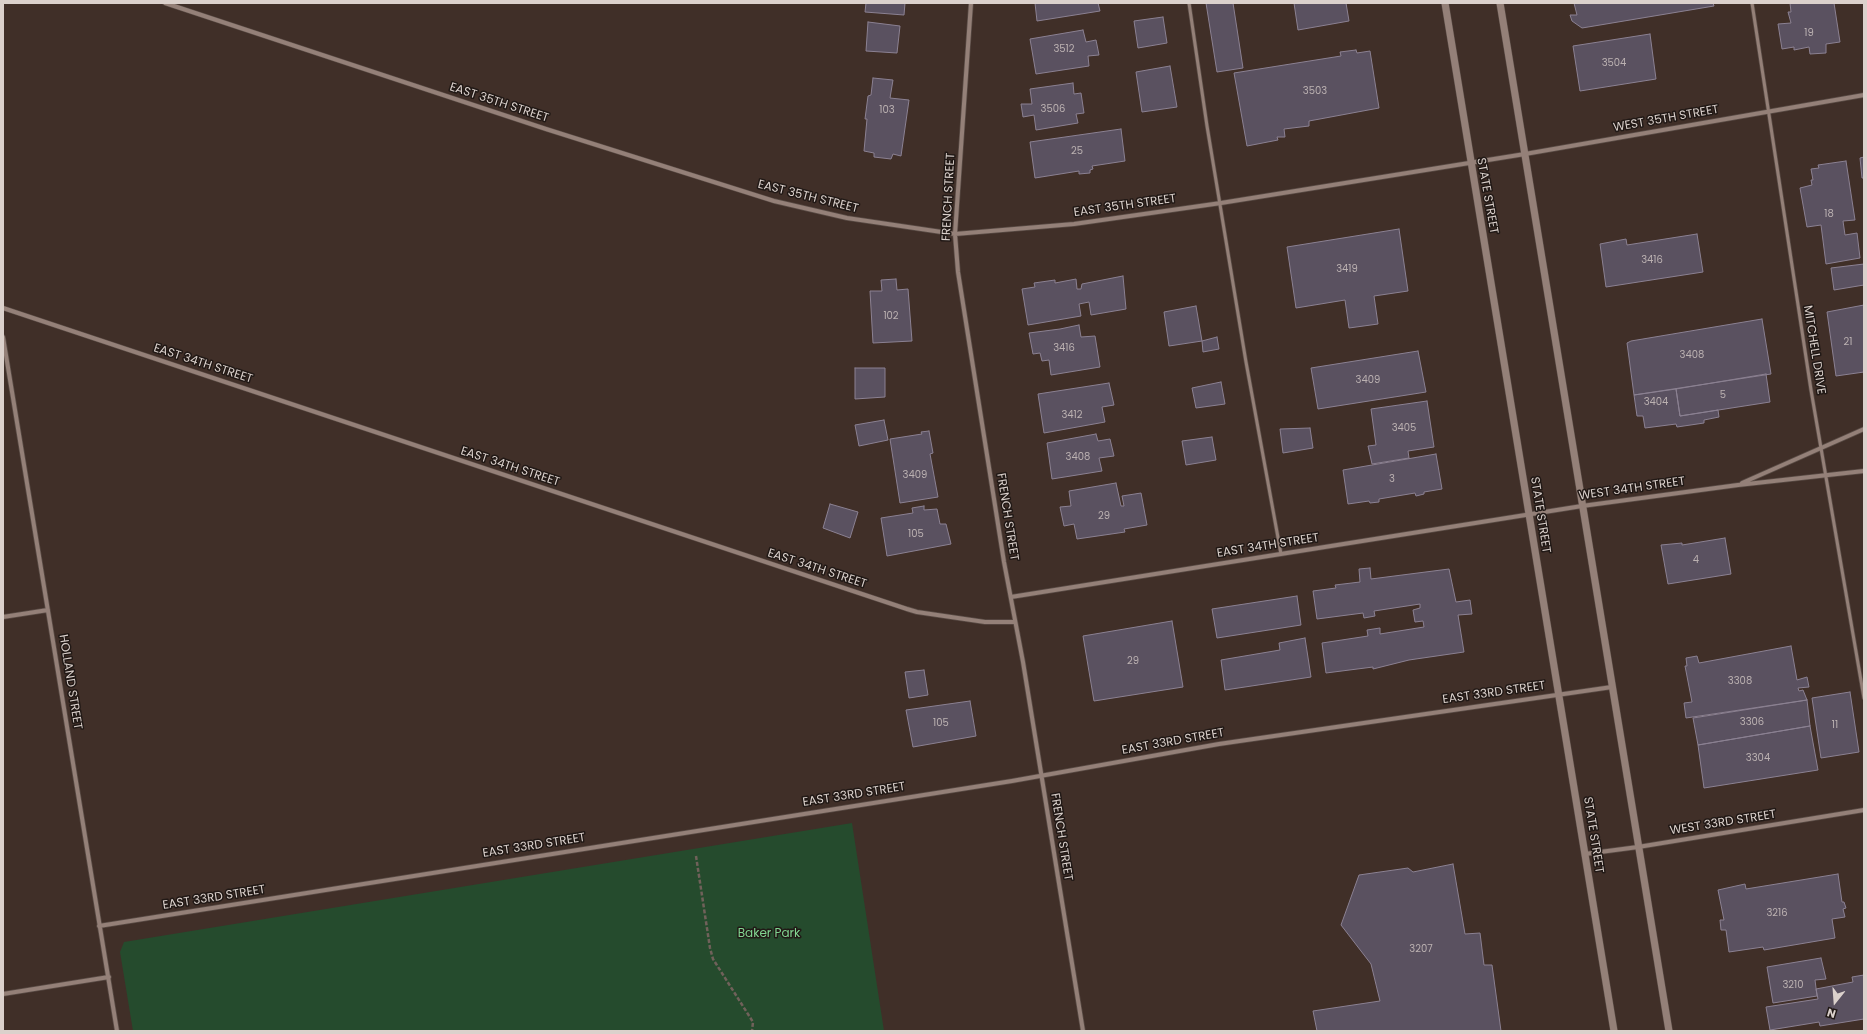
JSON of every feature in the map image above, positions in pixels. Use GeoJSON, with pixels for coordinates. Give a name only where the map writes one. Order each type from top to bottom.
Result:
{"type":"FeatureCollection","features":[{"type":"Feature","properties":{"kind":"street","name":"EAST 35TH STREET"},"geometry":{"type":"LineString","coordinates":[[165,3],[539,127],[774,201],[847,218],[955,234],[1074,224],[1471,162]]}},
{"type":"Feature","properties":{"kind":"street","name":"FRENCH STREET"},"geometry":{"type":"LineString","coordinates":[[971,3],[955,234],[958,272],[1010,597],[1083,1031]]}},
{"type":"Feature","properties":{"kind":"street","name":"STATE STREET"},"geometry":{"type":"LineString","coordinates":[[1445,3],[1614,1031]]}},
{"type":"Feature","properties":{"kind":"street"},"geometry":{"type":"LineString","coordinates":[[1500,3],[1669,1031]]}},
{"type":"Feature","properties":{"kind":"street","name":"WEST 35TH STREET"},"geometry":{"type":"LineString","coordinates":[[1471,162],[1864,95]]}},
{"type":"Feature","properties":{"kind":"street","name":"EAST 34TH STREET"},"geometry":{"type":"LineString","coordinates":[[3,308],[907,609],[917,612],[985,622],[1015,622]]}},
{"type":"Feature","properties":{"kind":"street","name":"HOLLAND STREET"},"geometry":{"type":"LineString","coordinates":[[3,337],[117,1031]]}},
{"type":"Feature","properties":{"kind":"street","name":"WEST 34TH STREET"},"geometry":{"type":"LineString","coordinates":[[1738,484],[1864,428]]}},
{"type":"Feature","properties":{"kind":"street","name":"WEST 34TH STREET"},"geometry":{"type":"LineString","coordinates":[[1529,514],[1738,484],[1864,471]]}},
{"type":"Feature","properties":{"kind":"street","name":"EAST 34TH STREET"},"geometry":{"type":"LineString","coordinates":[[1010,597],[1529,514]]}},
{"type":"Feature","properties":{"kind":"street"},"geometry":{"type":"LineString","coordinates":[[3,617],[48,610]]}},
{"type":"Feature","properties":{"kind":"street","name":"EAST 33RD STREET"},"geometry":{"type":"LineString","coordinates":[[99,926],[1040,776],[1219,744],[1612,687]]}},
{"type":"Feature","properties":{"kind":"street","name":"WEST 33RD STREET"},"geometry":{"type":"LineString","coordinates":[[1585,854],[1638,847],[1864,810]]}},
{"type":"Feature","properties":{"kind":"street"},"geometry":{"type":"LineString","coordinates":[[3,994],[109,977]]}},
{"type":"Feature","properties":{"kind":"lane"},"geometry":{"type":"LineString","coordinates":[[1189,3],[1207,126],[1221,202],[1246,362],[1281,554]]}},
{"type":"Feature","properties":{"kind":"lane","name":"MITCHELL DRIVE"},"geometry":{"type":"LineString","coordinates":[[1752,3],[1820,448],[1864,698]]}},
{"type":"Feature","properties":{"kind":"path"},"geometry":{"type":"LineString","coordinates":[[696,856],[713,959],[753,1022],[752,1031]]}},
{"type":"Feature","properties":{"kind":"green space","name":"Baker Park"},"geometry":{"type":"Polygon","coordinates":[[[852,823],[884,1031],[133,1031],[120,952],[124,942],[852,823]]]}},
{"type":"Feature","properties":{"kind":"building"},"geometry":{"type":"Polygon","coordinates":[[[866,3],[905,3],[904,15],[865,12],[866,3]]]}},
{"type":"Feature","properties":{"kind":"building"},"geometry":{"type":"Polygon","coordinates":[[[1035,3],[1098,3],[1100,11],[1037,21],[1035,3]]]}},
{"type":"Feature","properties":{"kind":"building"},"geometry":{"type":"Polygon","coordinates":[[[1206,3],[1233,3],[1243,68],[1217,72],[1206,3]]]}},
{"type":"Feature","properties":{"kind":"building"},"geometry":{"type":"Polygon","coordinates":[[[1294,3],[1346,3],[1349,21],[1298,30],[1294,3]]]}},
{"type":"Feature","properties":{"kind":"building"},"geometry":{"type":"Polygon","coordinates":[[[1574,3],[1713,3],[1714,6],[1582,28],[1572,21],[1570,15],[1577,15],[1574,3]]]}},
{"type":"Feature","properties":{"kind":"building"},"geometry":{"type":"Polygon","coordinates":[[[1790,3],[1834,3],[1840,42],[1826,44],[1826,53],[1810,54],[1809,47],[1794,50],[1794,47],[1782,49],[1778,24],[1791,23],[1788,12],[1791,12],[1790,3]]]}},
{"type":"Feature","properties":{"kind":"building"},"geometry":{"type":"Polygon","coordinates":[[[1163,17],[1167,43],[1138,48],[1134,21],[1163,17]]]}},
{"type":"Feature","properties":{"kind":"building"},"geometry":{"type":"Polygon","coordinates":[[[868,22],[900,26],[897,53],[866,51],[868,22]]]}},
{"type":"Feature","properties":{"kind":"building"},"geometry":{"type":"Polygon","coordinates":[[[1083,30],[1086,42],[1096,40],[1099,55],[1088,56],[1089,66],[1036,74],[1030,39],[1083,30]]]}},
{"type":"Feature","properties":{"kind":"building"},"geometry":{"type":"Polygon","coordinates":[[[1650,34],[1656,79],[1580,91],[1573,46],[1650,34]]]}},
{"type":"Feature","properties":{"kind":"building"},"geometry":{"type":"Polygon","coordinates":[[[1356,50],[1357,53],[1370,51],[1379,108],[1309,121],[1309,126],[1284,129],[1285,137],[1277,137],[1278,140],[1247,146],[1234,73],[1341,56],[1340,52],[1356,50]]]}},
{"type":"Feature","properties":{"kind":"building"},"geometry":{"type":"Polygon","coordinates":[[[1170,66],[1177,107],[1142,112],[1136,72],[1170,66]]]}},
{"type":"Feature","properties":{"kind":"building"},"geometry":{"type":"Polygon","coordinates":[[[873,78],[893,80],[890,98],[909,100],[901,156],[893,154],[891,159],[874,157],[874,153],[864,151],[867,119],[865,119],[868,96],[871,95],[873,78]]]}},
{"type":"Feature","properties":{"kind":"building"},"geometry":{"type":"Polygon","coordinates":[[[1073,83],[1074,94],[1081,93],[1084,113],[1076,114],[1078,123],[1036,130],[1034,115],[1023,117],[1021,104],[1032,104],[1030,89],[1073,83]]]}},
{"type":"Feature","properties":{"kind":"building"},"geometry":{"type":"Polygon","coordinates":[[[1121,129],[1125,161],[1092,166],[1093,169],[1090,170],[1090,173],[1079,174],[1079,171],[1035,178],[1030,142],[1121,129]]]}},
{"type":"Feature","properties":{"kind":"building"},"geometry":{"type":"Polygon","coordinates":[[[1864,157],[1864,178],[1862,178],[1860,158],[1864,157]]]}},
{"type":"Feature","properties":{"kind":"building"},"geometry":{"type":"Polygon","coordinates":[[[1846,161],[1855,220],[1843,221],[1845,235],[1857,233],[1860,258],[1826,264],[1821,225],[1807,227],[1800,188],[1812,185],[1811,180],[1813,180],[1811,169],[1819,168],[1818,165],[1846,161]]]}},
{"type":"Feature","properties":{"kind":"building"},"geometry":{"type":"Polygon","coordinates":[[[1399,229],[1408,291],[1374,296],[1378,324],[1349,328],[1345,300],[1296,308],[1287,247],[1399,229]]]}},
{"type":"Feature","properties":{"kind":"building"},"geometry":{"type":"Polygon","coordinates":[[[1697,234],[1703,272],[1606,287],[1600,244],[1626,239],[1627,245],[1697,234]]]}},
{"type":"Feature","properties":{"kind":"building"},"geometry":{"type":"Polygon","coordinates":[[[1864,264],[1864,285],[1834,290],[1831,268],[1864,264]]]}},
{"type":"Feature","properties":{"kind":"building"},"geometry":{"type":"Polygon","coordinates":[[[1123,276],[1126,309],[1091,315],[1089,302],[1079,304],[1081,316],[1028,325],[1022,289],[1035,287],[1034,283],[1055,280],[1055,283],[1076,279],[1077,289],[1081,289],[1082,284],[1123,276]]]}},
{"type":"Feature","properties":{"kind":"building"},"geometry":{"type":"Polygon","coordinates":[[[896,279],[897,290],[908,289],[912,341],[873,343],[870,291],[882,291],[881,280],[896,279]]]}},
{"type":"Feature","properties":{"kind":"building"},"geometry":{"type":"Polygon","coordinates":[[[1864,305],[1864,372],[1836,376],[1827,312],[1864,305]]]}},
{"type":"Feature","properties":{"kind":"building"},"geometry":{"type":"Polygon","coordinates":[[[1196,306],[1202,341],[1169,346],[1164,312],[1196,306]]]}},
{"type":"Feature","properties":{"kind":"building"},"geometry":{"type":"Polygon","coordinates":[[[1762,319],[1771,374],[1634,395],[1627,343],[1631,341],[1762,319]]]}},
{"type":"Feature","properties":{"kind":"building"},"geometry":{"type":"Polygon","coordinates":[[[1079,325],[1081,337],[1095,336],[1100,367],[1051,375],[1049,360],[1042,361],[1040,353],[1033,354],[1029,333],[1079,325]]]}},
{"type":"Feature","properties":{"kind":"building"},"geometry":{"type":"Polygon","coordinates":[[[1217,337],[1219,349],[1203,352],[1202,341],[1217,337]]]}},
{"type":"Feature","properties":{"kind":"building"},"geometry":{"type":"Polygon","coordinates":[[[1418,351],[1426,392],[1318,409],[1311,368],[1418,351]]]}},
{"type":"Feature","properties":{"kind":"building"},"geometry":{"type":"Polygon","coordinates":[[[855,368],[885,368],[885,397],[855,399],[855,368]]]}},
{"type":"Feature","properties":{"kind":"building"},"geometry":{"type":"Polygon","coordinates":[[[1766,374],[1770,402],[1680,416],[1676,389],[1766,374]]]}},
{"type":"Feature","properties":{"kind":"building"},"geometry":{"type":"Polygon","coordinates":[[[1221,382],[1225,404],[1196,408],[1192,388],[1221,382]]]}},
{"type":"Feature","properties":{"kind":"building"},"geometry":{"type":"Polygon","coordinates":[[[1109,383],[1114,405],[1102,407],[1105,422],[1044,433],[1038,394],[1109,383]]]}},
{"type":"Feature","properties":{"kind":"building"},"geometry":{"type":"Polygon","coordinates":[[[1676,389],[1680,416],[1718,410],[1719,417],[1704,420],[1704,423],[1677,427],[1676,424],[1645,428],[1643,416],[1637,416],[1634,395],[1676,389]]]}},
{"type":"Feature","properties":{"kind":"building"},"geometry":{"type":"Polygon","coordinates":[[[1427,401],[1434,447],[1408,451],[1409,458],[1372,464],[1368,446],[1376,445],[1371,409],[1427,401]]]}},
{"type":"Feature","properties":{"kind":"building"},"geometry":{"type":"Polygon","coordinates":[[[884,420],[888,440],[859,446],[855,425],[884,420]]]}},
{"type":"Feature","properties":{"kind":"building"},"geometry":{"type":"Polygon","coordinates":[[[1310,428],[1313,448],[1283,453],[1280,429],[1310,428]]]}},
{"type":"Feature","properties":{"kind":"building"},"geometry":{"type":"Polygon","coordinates":[[[929,431],[933,453],[930,454],[938,497],[900,503],[890,439],[922,434],[921,432],[929,431]]]}},
{"type":"Feature","properties":{"kind":"building"},"geometry":{"type":"Polygon","coordinates":[[[1096,434],[1098,441],[1110,439],[1114,456],[1099,458],[1102,471],[1052,479],[1047,443],[1096,434]]]}},
{"type":"Feature","properties":{"kind":"building"},"geometry":{"type":"Polygon","coordinates":[[[1212,437],[1216,460],[1186,465],[1182,441],[1212,437]]]}},
{"type":"Feature","properties":{"kind":"building"},"geometry":{"type":"Polygon","coordinates":[[[1436,454],[1442,489],[1424,492],[1424,494],[1416,496],[1415,493],[1379,499],[1379,502],[1370,503],[1369,501],[1348,504],[1343,470],[1436,454]]]}},
{"type":"Feature","properties":{"kind":"building"},"geometry":{"type":"Polygon","coordinates":[[[1116,483],[1121,506],[1124,506],[1122,496],[1141,493],[1147,525],[1124,529],[1125,532],[1077,539],[1074,524],[1064,526],[1060,507],[1071,506],[1069,491],[1116,483]]]}},
{"type":"Feature","properties":{"kind":"building"},"geometry":{"type":"Polygon","coordinates":[[[830,504],[858,512],[850,538],[823,528],[830,504]]]}},
{"type":"Feature","properties":{"kind":"building"},"geometry":{"type":"Polygon","coordinates":[[[924,506],[924,510],[937,509],[940,524],[946,524],[951,544],[887,556],[881,518],[913,513],[912,508],[924,506]]]}},
{"type":"Feature","properties":{"kind":"building"},"geometry":{"type":"Polygon","coordinates":[[[1725,538],[1731,574],[1668,584],[1661,545],[1682,543],[1682,545],[1725,538]]]}},
{"type":"Feature","properties":{"kind":"building"},"geometry":{"type":"Polygon","coordinates":[[[1370,568],[1371,579],[1449,569],[1456,602],[1470,600],[1472,614],[1458,615],[1464,652],[1409,660],[1373,669],[1373,667],[1326,673],[1322,643],[1368,636],[1367,630],[1380,628],[1380,634],[1424,627],[1423,621],[1415,622],[1413,610],[1420,608],[1420,604],[1374,611],[1375,616],[1364,618],[1363,613],[1317,619],[1313,591],[1336,588],[1335,585],[1360,582],[1359,569],[1370,568]]]}},
{"type":"Feature","properties":{"kind":"building"},"geometry":{"type":"Polygon","coordinates":[[[1297,596],[1301,625],[1217,638],[1212,609],[1297,596]]]}},
{"type":"Feature","properties":{"kind":"building"},"geometry":{"type":"Polygon","coordinates":[[[1172,621],[1183,687],[1094,701],[1083,636],[1172,621]]]}},
{"type":"Feature","properties":{"kind":"building"},"geometry":{"type":"Polygon","coordinates":[[[1305,638],[1311,677],[1225,690],[1221,660],[1280,650],[1279,643],[1305,638]]]}},
{"type":"Feature","properties":{"kind":"building"},"geometry":{"type":"Polygon","coordinates":[[[1791,646],[1797,680],[1807,677],[1809,687],[1798,688],[1799,691],[1803,690],[1807,700],[1686,718],[1684,703],[1692,702],[1685,666],[1687,666],[1686,658],[1697,656],[1699,663],[1791,646]]]}},
{"type":"Feature","properties":{"kind":"building"},"geometry":{"type":"Polygon","coordinates":[[[924,670],[928,695],[909,698],[905,672],[924,670]]]}},
{"type":"Feature","properties":{"kind":"building"},"geometry":{"type":"Polygon","coordinates":[[[1850,692],[1859,752],[1821,758],[1812,698],[1850,692]]]}},
{"type":"Feature","properties":{"kind":"building"},"geometry":{"type":"Polygon","coordinates":[[[1807,700],[1810,726],[1698,745],[1693,718],[1807,700]]]}},
{"type":"Feature","properties":{"kind":"building"},"geometry":{"type":"Polygon","coordinates":[[[970,701],[976,736],[913,747],[906,710],[970,701]]]}},
{"type":"Feature","properties":{"kind":"building"},"geometry":{"type":"Polygon","coordinates":[[[1810,726],[1818,770],[1704,788],[1698,745],[1810,726]]]}},
{"type":"Feature","properties":{"kind":"building"},"geometry":{"type":"Polygon","coordinates":[[[1453,864],[1465,934],[1480,933],[1484,965],[1492,965],[1501,1031],[1317,1031],[1313,1011],[1380,1001],[1371,964],[1341,925],[1359,875],[1408,868],[1413,872],[1453,864]]]}},
{"type":"Feature","properties":{"kind":"building"},"geometry":{"type":"Polygon","coordinates":[[[1838,874],[1842,902],[1844,902],[1846,908],[1843,909],[1845,917],[1832,919],[1835,938],[1764,950],[1763,947],[1729,952],[1726,930],[1721,930],[1720,920],[1724,920],[1718,890],[1745,884],[1746,889],[1838,874]]]}},
{"type":"Feature","properties":{"kind":"building"},"geometry":{"type":"Polygon","coordinates":[[[1821,958],[1826,979],[1815,980],[1817,996],[1773,1003],[1767,967],[1821,958]]]}},
{"type":"Feature","properties":{"kind":"building"},"geometry":{"type":"Polygon","coordinates":[[[1864,975],[1864,1019],[1820,1026],[1819,1022],[1770,1030],[1766,1007],[1818,999],[1816,989],[1853,982],[1852,977],[1864,975]]]}}]}
